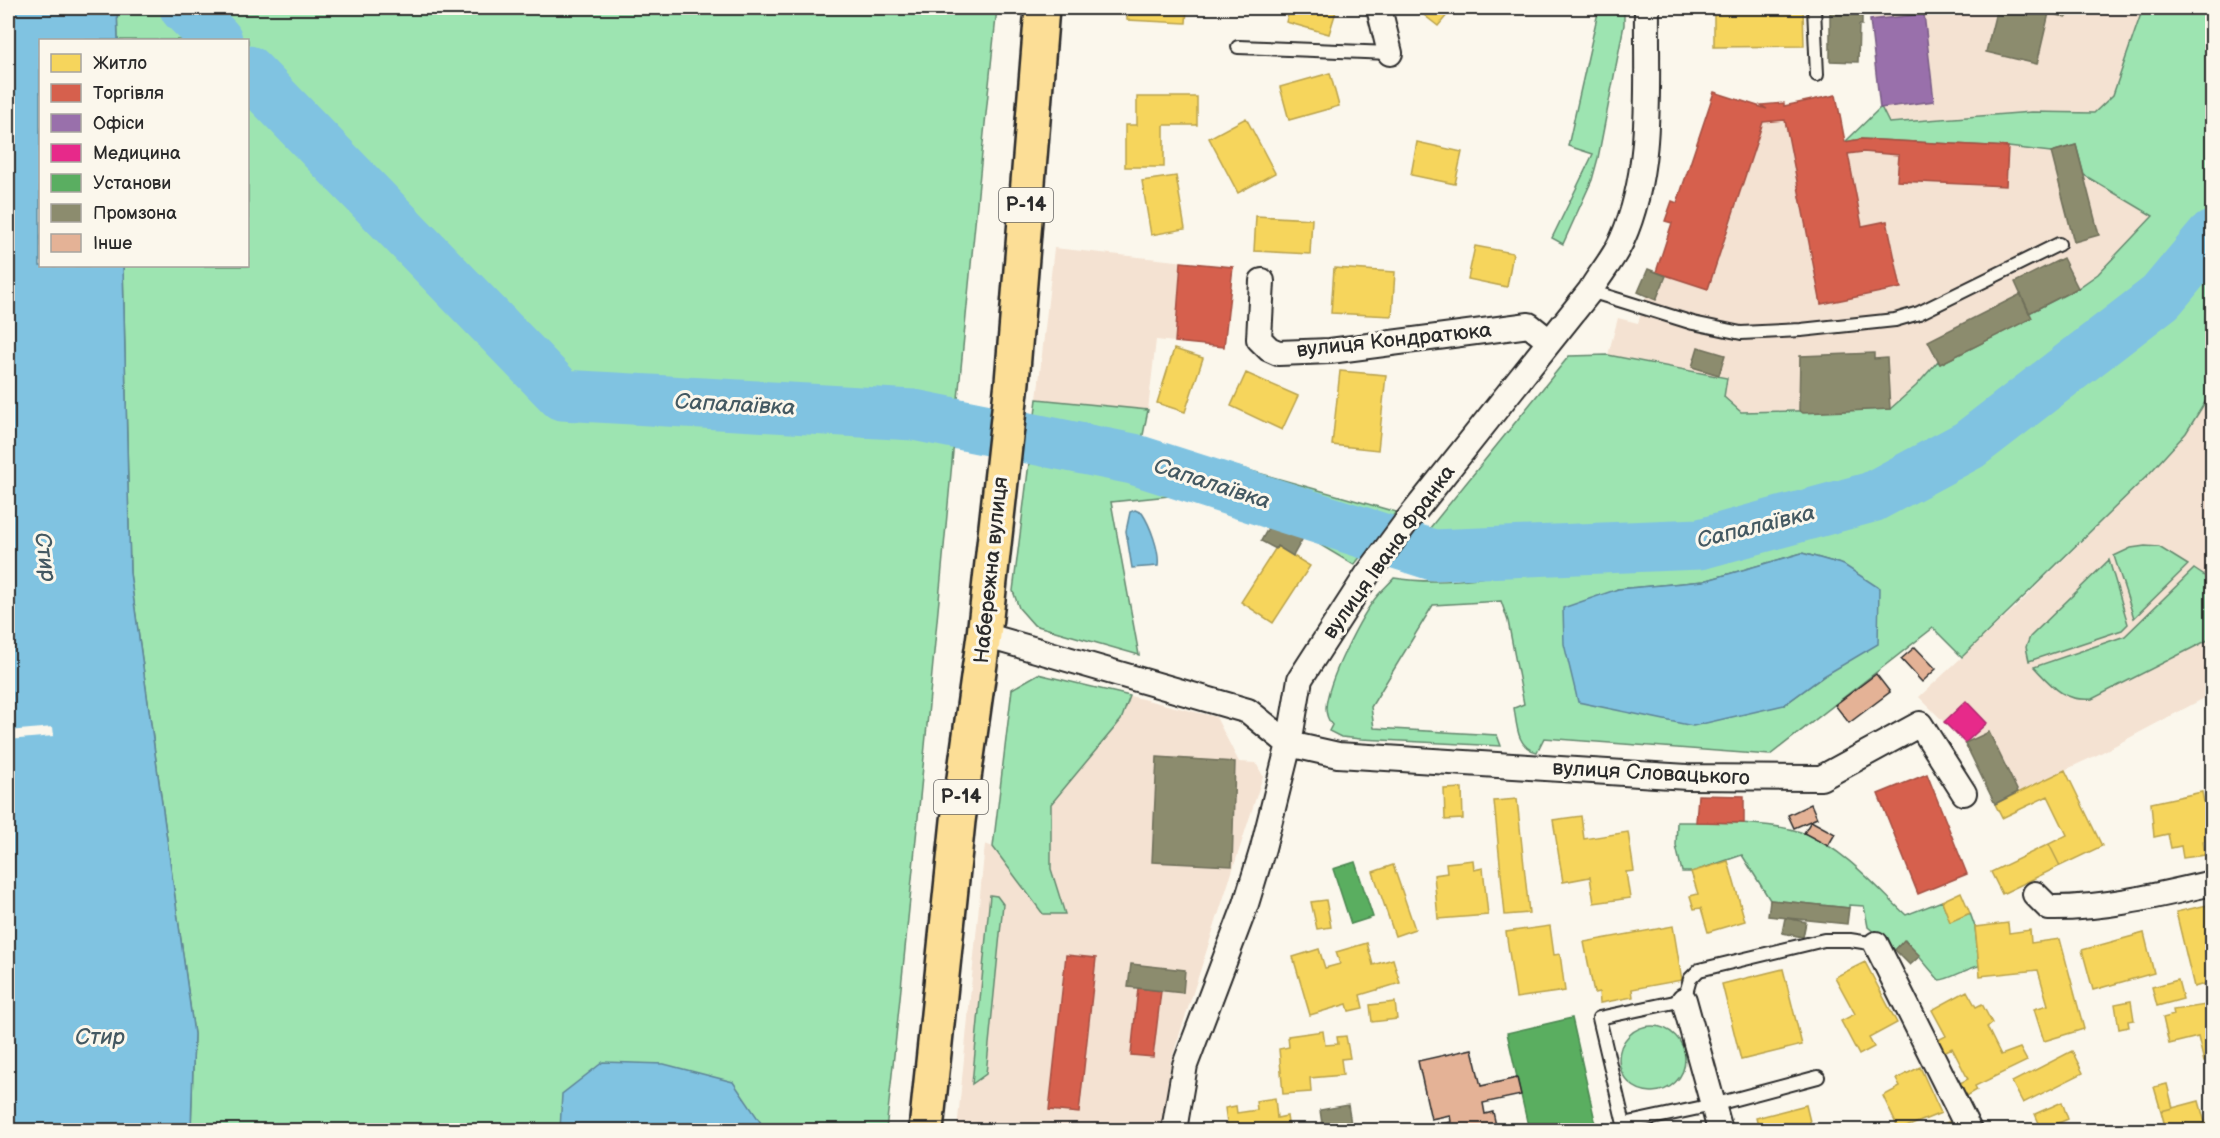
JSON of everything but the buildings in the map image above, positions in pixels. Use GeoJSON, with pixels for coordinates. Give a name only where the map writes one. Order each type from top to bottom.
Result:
{"type":"FeatureCollection","features":[{"type":"Feature","properties":{"kind":"main road","name":"Набережна вулиця"},"geometry":{"type":"LineString","coordinates":[[926,1131],[958,821],[984,635],[1009,403],[1042,8]]}},
{"type":"Feature","properties":{"kind":"street"},"geometry":{"type":"LineString","coordinates":[[1379,8],[1390,53]]}},
{"type":"Feature","properties":{"kind":"street","name":"вулиця Івана Франка"},"geometry":{"type":"LineString","coordinates":[[1174,1131],[1185,1065],[1246,904],[1289,744],[1300,679],[1367,574],[1590,291],[1622,241],[1640,187],[1646,104],[1647,8]]}},
{"type":"Feature","properties":{"kind":"street","name":"вулиця Кондратюка"},"geometry":{"type":"LineString","coordinates":[[1262,281],[1259,339],[1269,350],[1278,353],[1330,351],[1529,325],[1549,341]]}},
{"type":"Feature","properties":{"kind":"street"},"geometry":{"type":"LineString","coordinates":[[984,635],[1248,711],[1289,744]]}},
{"type":"Feature","properties":{"kind":"street","name":"вулиця Словацького"},"geometry":{"type":"LineString","coordinates":[[1289,744],[1338,755],[1687,777],[1821,778],[1920,724],[1964,793]]}},
{"type":"Feature","properties":{"kind":"street"},"geometry":{"type":"LineString","coordinates":[[2035,894],[2049,908],[2066,908],[2159,896],[2212,883]]}},
{"type":"Feature","properties":{"kind":"street"},"geometry":{"type":"LineString","coordinates":[[1876,944],[1969,1131]]}},
{"type":"Feature","properties":{"kind":"street"},"geometry":{"type":"LineString","coordinates":[[1684,1000],[1720,1131]]}},
{"type":"Feature","properties":{"kind":"lane"},"geometry":{"type":"LineString","coordinates":[[1814,8],[1816,75]]}},
{"type":"Feature","properties":{"kind":"lane"},"geometry":{"type":"LineString","coordinates":[[1238,47],[1390,53]]}},
{"type":"Feature","properties":{"kind":"lane"},"geometry":{"type":"LineString","coordinates":[[1590,291],[1693,323],[1741,333],[1801,330],[1895,320],[1918,313],[2059,244]]}},
{"type":"Feature","properties":{"kind":"lane"},"geometry":{"type":"LineString","coordinates":[[1818,1077],[1713,1105],[1624,1124],[1599,1018],[1684,1000],[1690,979],[1699,970],[1824,940],[1876,944]]}},
{"type":"Feature","properties":{"kind":"shaded area"},"geometry":{"type":"Polygon","coordinates":[[[1871,8],[2143,8],[2113,95],[2094,113],[2032,112],[1889,123],[1881,107],[1871,8]]]}},
{"type":"Feature","properties":{"kind":"shaded area"},"geometry":{"type":"Polygon","coordinates":[[[1714,92],[1767,109],[1761,105],[1784,103],[1784,106],[1836,95],[1846,142],[1861,139],[2008,147],[2051,152],[2076,145],[2084,175],[2153,216],[2098,274],[2078,288],[2029,313],[2032,318],[1940,364],[1938,361],[1916,386],[1890,409],[1741,412],[1724,397],[1727,378],[1608,355],[1618,318],[1638,323],[1646,296],[1638,292],[1648,269],[1656,271],[1672,224],[1665,221],[1672,201],[1677,202],[1714,92]]]}},
{"type":"Feature","properties":{"kind":"shaded area"},"geometry":{"type":"Polygon","coordinates":[[[1054,248],[1233,267],[1224,347],[1156,340],[1148,410],[1037,399],[1054,248]]]}},
{"type":"Feature","properties":{"kind":"shaded area"},"geometry":{"type":"Polygon","coordinates":[[[2212,391],[2212,694],[2097,755],[2018,792],[1989,733],[1965,743],[1919,697],[2016,607],[2147,476],[2186,433],[2212,391]]]}},
{"type":"Feature","properties":{"kind":"shaded area"},"geometry":{"type":"Polygon","coordinates":[[[1130,696],[1216,717],[1239,762],[1256,763],[1263,776],[1171,1061],[1161,1130],[957,1130],[985,844],[993,847],[1043,914],[1064,914],[1051,869],[1051,804],[1121,720],[1130,696]]]}},
{"type":"Feature","properties":{"kind":"green space"},"geometry":{"type":"Polygon","coordinates":[[[117,8],[997,8],[886,1130],[191,1130],[194,1034],[130,573],[123,267],[249,267],[249,39],[118,39],[117,8]]]}},
{"type":"Feature","properties":{"kind":"green space"},"geometry":{"type":"Polygon","coordinates":[[[1599,8],[1624,8],[1624,25],[1592,180],[1563,244],[1552,238],[1593,154],[1568,146],[1599,8]]]}},
{"type":"Feature","properties":{"kind":"green space"},"geometry":{"type":"Polygon","coordinates":[[[2143,8],[2212,8],[2212,391],[2186,433],[2147,476],[1962,657],[1933,628],[1770,755],[1544,738],[1537,752],[1525,746],[1517,729],[1514,708],[1524,704],[1508,621],[1501,601],[1433,605],[1371,707],[1374,728],[1497,735],[1501,746],[1361,739],[1341,737],[1329,731],[1332,725],[1326,708],[1338,666],[1371,605],[1394,578],[1426,581],[1458,580],[1521,571],[1519,534],[1450,539],[1425,534],[1569,356],[1608,355],[1727,378],[1724,397],[1741,412],[1890,409],[1916,386],[1938,361],[1940,364],[2031,318],[2029,313],[2078,288],[2098,274],[2153,216],[2084,175],[2076,145],[2051,152],[2008,147],[1861,139],[1845,142],[1881,107],[1889,123],[2032,112],[2094,113],[2113,95],[2143,8]],[[1802,553],[1704,581],[1618,589],[1784,705],[1824,676],[1844,565],[1802,553]]]}},
{"type":"Feature","properties":{"kind":"green space"},"geometry":{"type":"Polygon","coordinates":[[[1037,399],[1148,410],[1142,440],[1396,512],[1354,565],[1263,511],[1179,495],[1111,502],[1139,655],[1034,625],[1019,608],[1013,591],[1037,399]]]}},
{"type":"Feature","properties":{"kind":"green space"},"geometry":{"type":"Polygon","coordinates":[[[2159,547],[2188,565],[2134,618],[2114,556],[2131,548],[2159,547]]]}},
{"type":"Feature","properties":{"kind":"green space"},"geometry":{"type":"Polygon","coordinates":[[[2109,560],[2128,624],[2122,630],[2029,661],[2026,647],[2030,637],[2109,560]]]}},
{"type":"Feature","properties":{"kind":"green space"},"geometry":{"type":"Polygon","coordinates":[[[2194,569],[2212,581],[2212,638],[2092,699],[2066,695],[2034,667],[2125,636],[2194,569]]]}},
{"type":"Feature","properties":{"kind":"green space"},"geometry":{"type":"Polygon","coordinates":[[[1038,674],[1130,696],[1121,720],[1051,804],[1051,869],[1065,914],[1043,914],[993,847],[1012,689],[1038,674]]]}},
{"type":"Feature","properties":{"kind":"green space"},"geometry":{"type":"Polygon","coordinates":[[[1677,822],[1761,824],[1806,834],[1847,859],[1906,915],[1942,901],[1950,921],[1970,913],[1975,927],[1979,966],[1939,980],[1905,940],[1895,950],[1868,927],[1864,906],[1849,905],[1849,908],[1770,900],[1742,855],[1692,872],[1682,872],[1676,846],[1677,822]]]}},
{"type":"Feature","properties":{"kind":"green space"},"geometry":{"type":"Polygon","coordinates":[[[990,895],[997,896],[1003,904],[986,1074],[972,1084],[990,895]]]}},
{"type":"Feature","properties":{"kind":"green space"},"geometry":{"type":"Polygon","coordinates":[[[1646,1026],[1658,1026],[1670,1031],[1680,1041],[1685,1059],[1683,1072],[1670,1087],[1658,1092],[1646,1092],[1634,1087],[1624,1077],[1619,1065],[1619,1053],[1624,1041],[1634,1031],[1646,1026]]]}},
{"type":"Feature","properties":{"kind":"water","name":"Стир"},"geometry":{"type":"Polygon","coordinates":[[[8,8],[117,8],[118,39],[39,39],[39,267],[123,267],[130,573],[194,1034],[191,1130],[8,1130],[8,8]]]}},
{"type":"Feature","properties":{"kind":"water"},"geometry":{"type":"Polygon","coordinates":[[[1135,510],[1142,513],[1151,531],[1156,546],[1158,566],[1132,568],[1126,531],[1130,512],[1135,510]]]}},
{"type":"Feature","properties":{"kind":"water"},"geometry":{"type":"Polygon","coordinates":[[[1802,553],[1844,565],[1879,588],[1878,644],[1824,676],[1784,705],[1693,726],[1578,702],[1564,644],[1563,608],[1618,589],[1704,581],[1802,553]]]}},
{"type":"Feature","properties":{"kind":"water"},"geometry":{"type":"Polygon","coordinates":[[[603,1062],[664,1064],[733,1082],[761,1123],[762,1130],[560,1130],[562,1094],[603,1062]]]}},
{"type":"Feature","properties":{"kind":"pier"},"geometry":{"type":"Polygon","coordinates":[[[53,727],[54,736],[8,740],[8,731],[53,727]]]}},
{"type":"Feature","properties":{"kind":"waterway","name":"Сапалаївка"},"geometry":{"type":"LineString","coordinates":[[185,8],[216,39]]}},
{"type":"Feature","properties":{"kind":"waterway","name":"Сапалаївка"},"geometry":{"type":"LineString","coordinates":[[249,72],[562,395],[914,415],[1133,459],[1433,555],[1700,544],[1872,497],[1969,445],[2161,297],[2212,236]]}}]}
